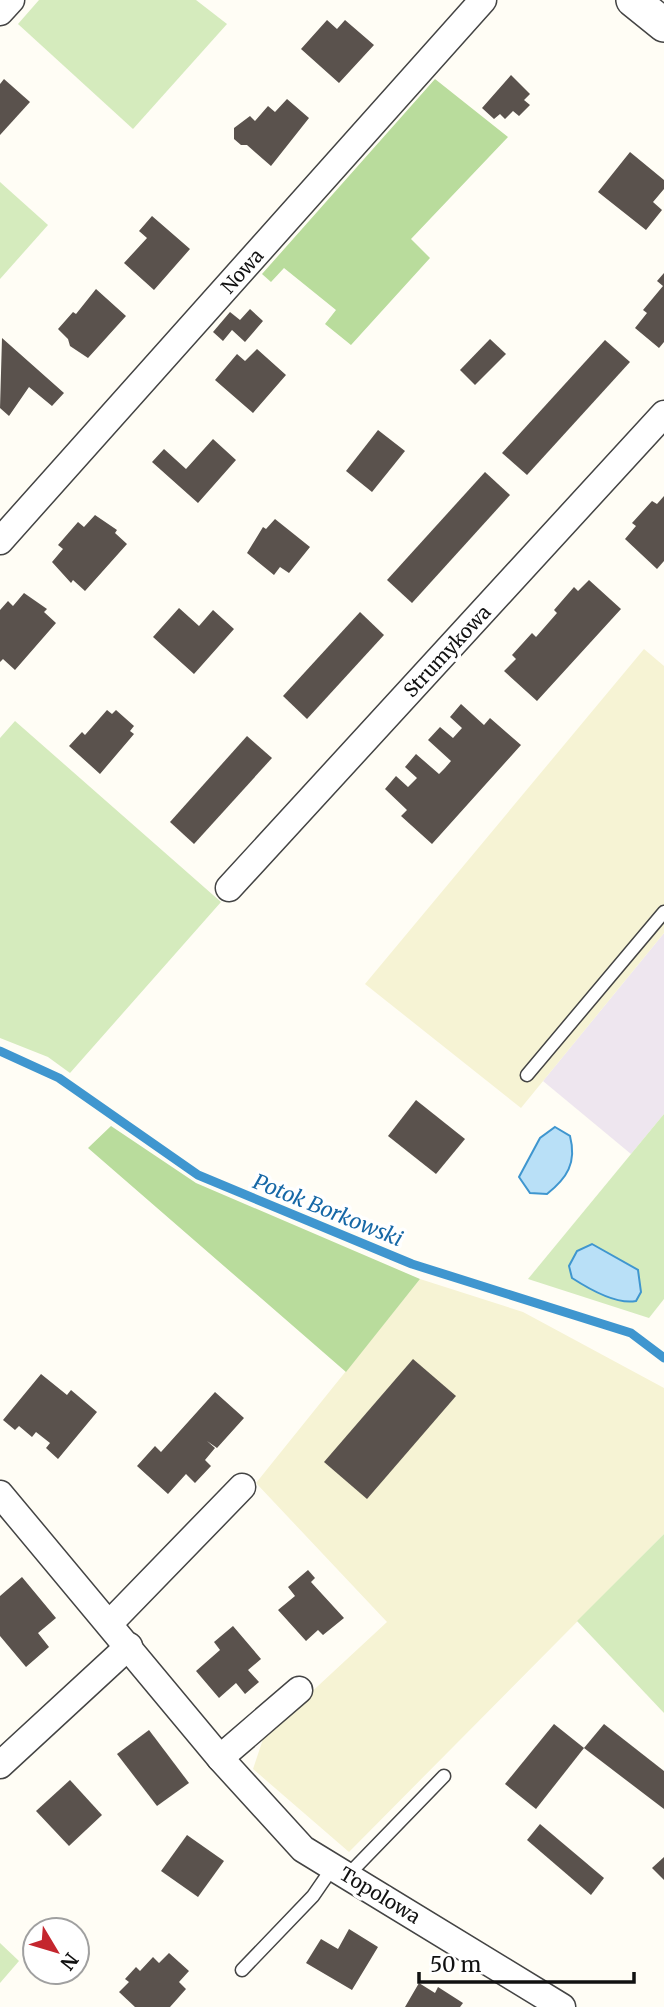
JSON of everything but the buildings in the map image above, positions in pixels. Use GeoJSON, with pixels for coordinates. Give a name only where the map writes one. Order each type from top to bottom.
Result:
{"type":"FeatureCollection","features":[{"type":"Feature","properties":{"kind":"street"},"geometry":{"type":"LineString","coordinates":[[0,12],[11,0]]}},
{"type":"Feature","properties":{"kind":"street","name":"Nowa"},"geometry":{"type":"LineString","coordinates":[[0,541],[483,0]]}},
{"type":"Feature","properties":{"kind":"street"},"geometry":{"type":"LineString","coordinates":[[635,1],[664,25]]}},
{"type":"Feature","properties":{"kind":"street","name":"Strumykowa"},"geometry":{"type":"LineString","coordinates":[[229,888],[664,414]]}},
{"type":"Feature","properties":{"kind":"street"},"geometry":{"type":"LineString","coordinates":[[110,1623],[242,1487]]}},
{"type":"Feature","properties":{"kind":"street","name":"Topolowa"},"geometry":{"type":"LineString","coordinates":[[0,1494],[220,1758],[303,1849],[562,2007]]}},
{"type":"Feature","properties":{"kind":"street"},"geometry":{"type":"LineString","coordinates":[[0,1765],[129,1646]]}},
{"type":"Feature","properties":{"kind":"street"},"geometry":{"type":"LineString","coordinates":[[220,1758],[299,1690]]}},
{"type":"Feature","properties":{"kind":"lane"},"geometry":{"type":"LineString","coordinates":[[527,1075],[664,912]]}},
{"type":"Feature","properties":{"kind":"lane"},"geometry":{"type":"LineString","coordinates":[[242,1970],[313,1896],[444,1776]]}},
{"type":"Feature","properties":{"kind":"shaded area"},"geometry":{"type":"Polygon","coordinates":[[[644,649],[664,666],[664,933],[521,1108],[365,984],[644,649]]]}},
{"type":"Feature","properties":{"kind":"shaded area"},"geometry":{"type":"Polygon","coordinates":[[[664,933],[664,1114],[631,1154],[543,1081],[664,933]]]}},
{"type":"Feature","properties":{"kind":"shaded area"},"geometry":{"type":"Polygon","coordinates":[[[420,1279],[523,1312],[664,1388],[664,1534],[349,1852],[253,1769],[264,1736],[387,1622],[256,1483],[420,1279]]]}},
{"type":"Feature","properties":{"kind":"green space"},"geometry":{"type":"Polygon","coordinates":[[[39,0],[196,0],[227,24],[133,129],[18,24],[39,0]]]}},
{"type":"Feature","properties":{"kind":"green space"},"geometry":{"type":"Polygon","coordinates":[[[435,79],[508,137],[411,239],[430,258],[351,345],[325,324],[336,310],[284,268],[271,282],[262,274],[435,79]]]}},
{"type":"Feature","properties":{"kind":"green space"},"geometry":{"type":"Polygon","coordinates":[[[0,182],[48,225],[0,279],[0,182]]]}},
{"type":"Feature","properties":{"kind":"green space"},"geometry":{"type":"Polygon","coordinates":[[[15,721],[221,902],[70,1073],[48,1057],[0,1038],[0,738],[15,721]]]}},
{"type":"Feature","properties":{"kind":"green space"},"geometry":{"type":"Polygon","coordinates":[[[664,1114],[664,1299],[649,1318],[528,1279],[664,1114]]]}},
{"type":"Feature","properties":{"kind":"green space"},"geometry":{"type":"Polygon","coordinates":[[[111,1126],[196,1183],[420,1279],[346,1372],[88,1148],[111,1126]]]}},
{"type":"Feature","properties":{"kind":"green space"},"geometry":{"type":"Polygon","coordinates":[[[664,1534],[664,1713],[577,1621],[664,1534]]]}},
{"type":"Feature","properties":{"kind":"green space"},"geometry":{"type":"Polygon","coordinates":[[[0,1943],[19,1961],[0,1983],[0,1943]]]}},
{"type":"Feature","properties":{"kind":"water"},"geometry":{"type":"Polygon","coordinates":[[[555,1127],[570,1136],[572,1154],[569,1169],[547,1194],[530,1193],[519,1177],[540,1138],[555,1127]]]}},
{"type":"Feature","properties":{"kind":"water"},"geometry":{"type":"Polygon","coordinates":[[[592,1244],[638,1270],[641,1292],[636,1301],[611,1298],[572,1278],[569,1266],[577,1251],[592,1244]]]}},
{"type":"Feature","properties":{"kind":"waterway","name":"Potok Borkowski"},"geometry":{"type":"LineString","coordinates":[[0,1051],[59,1078],[198,1175],[412,1264],[631,1333],[664,1358]]}}]}
